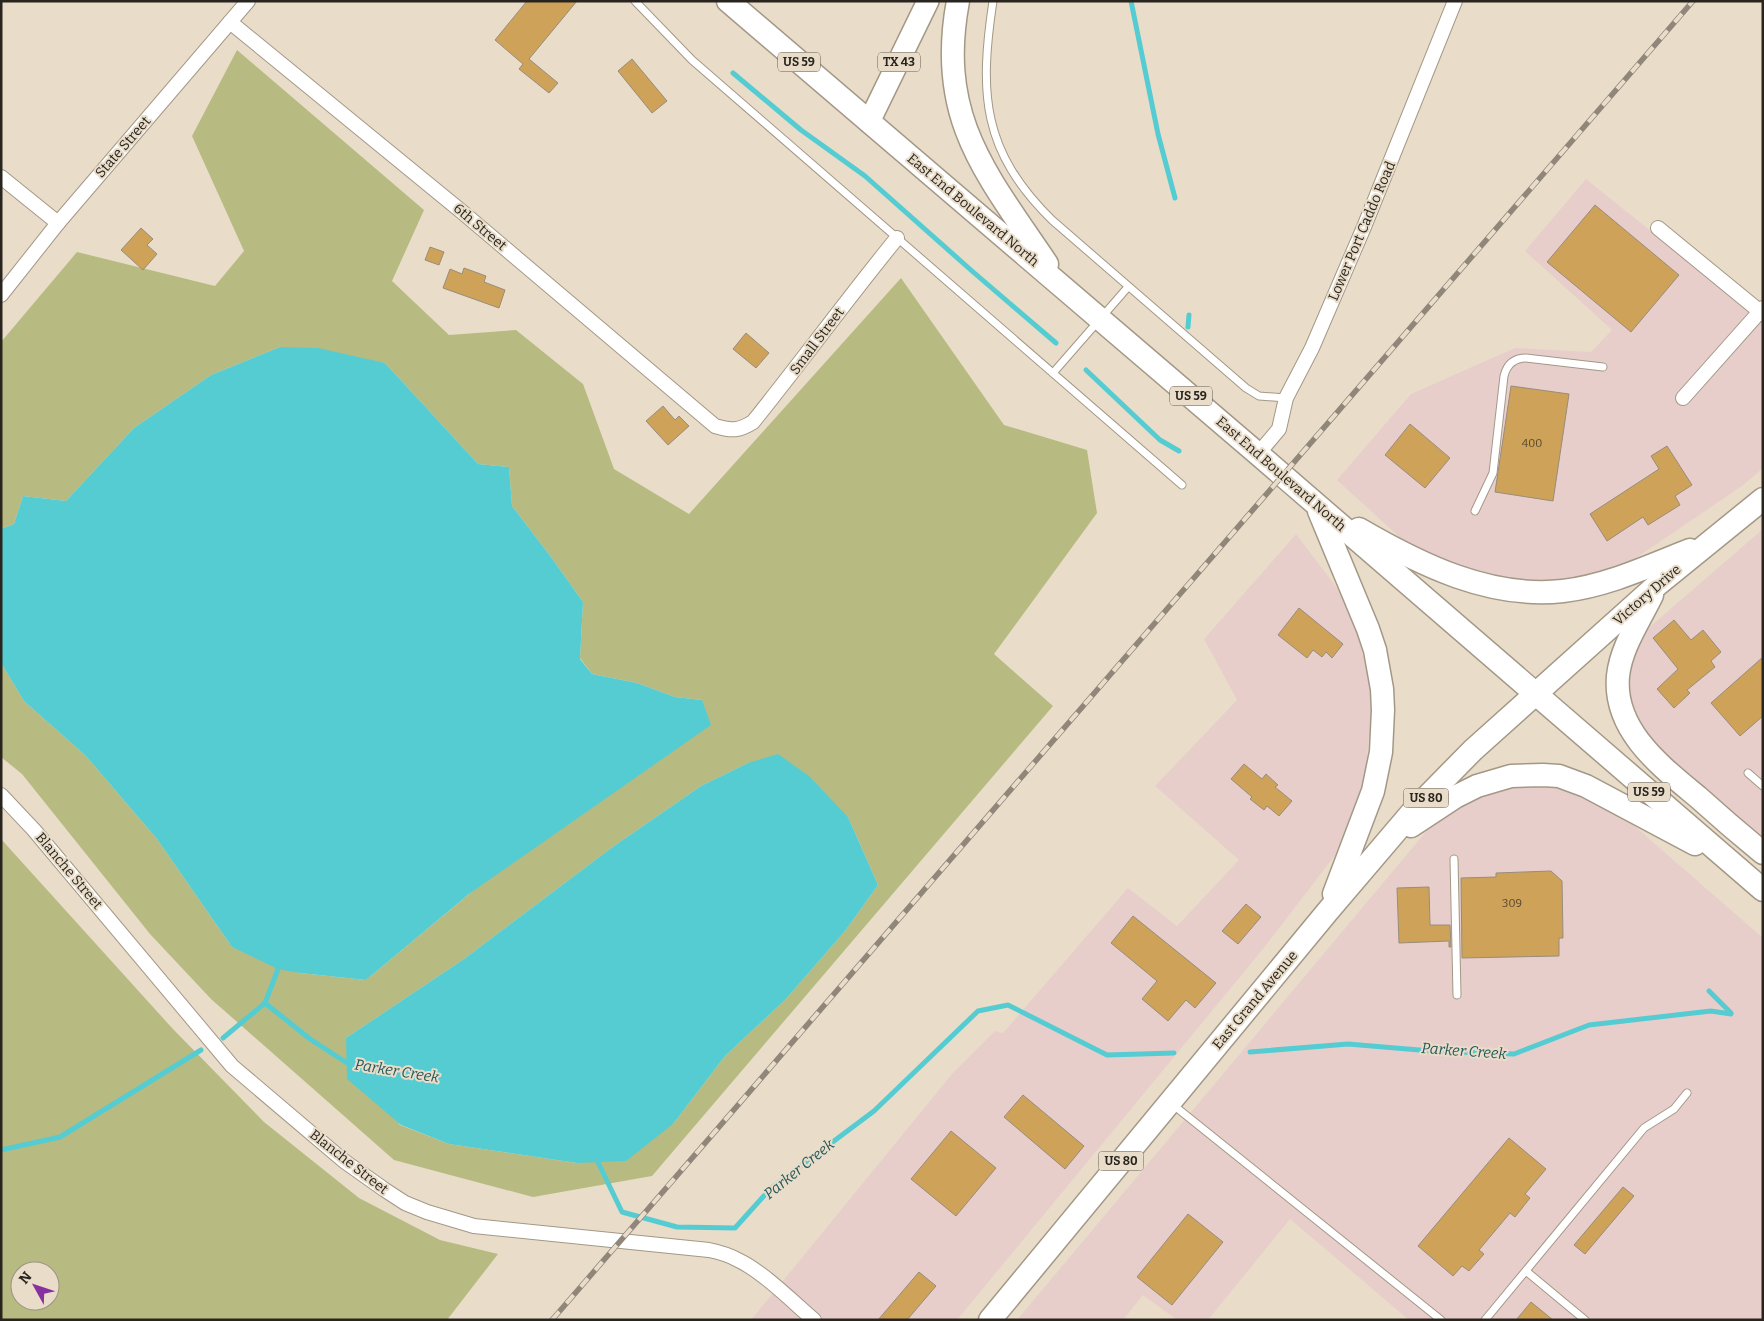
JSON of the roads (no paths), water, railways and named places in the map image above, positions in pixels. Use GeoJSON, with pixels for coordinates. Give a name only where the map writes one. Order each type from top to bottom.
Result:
{"type":"FeatureCollection","features":[{"type":"Feature","properties":{"kind":"highway","name":"East End Boulevard North"},"geometry":{"type":"LineString","coordinates":[[728,1],[1100,318],[1763,890]]}},
{"type":"Feature","properties":{"kind":"highway"},"geometry":{"type":"LineString","coordinates":[[958,1],[951,61],[953,81],[962,119],[976,156],[1063,287]]}},
{"type":"Feature","properties":{"kind":"highway","name":"Victory Drive"},"geometry":{"type":"LineString","coordinates":[[1535,694],[1657,585],[1763,499]]}},
{"type":"Feature","properties":{"kind":"highway"},"geometry":{"type":"LineString","coordinates":[[1317,505],[1416,560],[1466,580],[1507,590],[1563,591],[1588,586],[1626,574],[1711,542]]}},
{"type":"Feature","properties":{"kind":"highway"},"geometry":{"type":"LineString","coordinates":[[1317,505],[1375,650],[1382,689],[1383,710],[1381,752],[1373,791],[1328,912]]}},
{"type":"Feature","properties":{"kind":"highway"},"geometry":{"type":"LineString","coordinates":[[1657,585],[1622,658],[1618,674],[1618,687],[1627,723],[1640,744],[1658,763],[1763,853]]}},
{"type":"Feature","properties":{"kind":"highway","name":"East Grand Avenue"},"geometry":{"type":"LineString","coordinates":[[990,1320],[1385,843],[1444,779],[1535,694]]}},
{"type":"Feature","properties":{"kind":"highway"},"geometry":{"type":"LineString","coordinates":[[1385,843],[1455,797],[1477,786],[1511,776],[1543,775],[1559,776],[1586,786],[1731,862]]}},
{"type":"Feature","properties":{"kind":"main road","name":"TX 43"},"geometry":{"type":"LineString","coordinates":[[870,122],[928,1]]}},
{"type":"Feature","properties":{"kind":"street","name":"State Street"},"geometry":{"type":"LineString","coordinates":[[1,295],[58,223],[248,1]]}},
{"type":"Feature","properties":{"kind":"street","name":"Lower Port Caddo Road"},"geometry":{"type":"LineString","coordinates":[[1258,454],[1279,429],[1286,398],[1312,348],[1364,227],[1455,1]]}},
{"type":"Feature","properties":{"kind":"street","name":"6th Street"},"geometry":{"type":"LineString","coordinates":[[230,22],[461,211],[715,426],[729,430]]}},
{"type":"Feature","properties":{"kind":"street"},"geometry":{"type":"LineString","coordinates":[[1,177],[58,223]]}},
{"type":"Feature","properties":{"kind":"street"},"geometry":{"type":"LineString","coordinates":[[1658,228],[1762,311],[1683,398]]}},
{"type":"Feature","properties":{"kind":"street","name":"Small Street"},"geometry":{"type":"LineString","coordinates":[[729,430],[744,428],[753,422],[897,238]]}},
{"type":"Feature","properties":{"kind":"street","name":"Blanche Street"},"geometry":{"type":"LineString","coordinates":[[1,795],[34,830],[232,1066],[344,1161],[384,1190],[405,1203],[426,1212],[474,1226],[709,1250],[723,1254],[753,1268],[814,1320]]}},
{"type":"Feature","properties":{"kind":"lane"},"geometry":{"type":"LineString","coordinates":[[635,1],[692,60],[1182,485]]}},
{"type":"Feature","properties":{"kind":"lane"},"geometry":{"type":"LineString","coordinates":[[993,1],[986,60],[986,88],[990,118],[1004,157],[1014,176],[1038,206],[1246,388],[1259,396],[1286,398]]}},
{"type":"Feature","properties":{"kind":"lane"},"geometry":{"type":"LineString","coordinates":[[1053,373],[1128,286]]}},
{"type":"Feature","properties":{"kind":"lane"},"geometry":{"type":"LineString","coordinates":[[1475,511],[1493,474],[1504,376],[1509,365],[1514,360],[1526,358],[1603,367]]}},
{"type":"Feature","properties":{"kind":"lane"},"geometry":{"type":"LineString","coordinates":[[1748,773],[1763,786]]}},
{"type":"Feature","properties":{"kind":"lane"},"geometry":{"type":"LineString","coordinates":[[1454,859],[1457,995]]}},
{"type":"Feature","properties":{"kind":"lane"},"geometry":{"type":"LineString","coordinates":[[1486,1320],[1644,1128],[1674,1109],[1687,1093]]}},
{"type":"Feature","properties":{"kind":"lane"},"geometry":{"type":"LineString","coordinates":[[1170,1102],[1441,1320]]}},
{"type":"Feature","properties":{"kind":"lane"},"geometry":{"type":"LineString","coordinates":[[1526,1271],[1585,1320]]}},
{"type":"Feature","properties":{"kind":"water"},"geometry":{"type":"Polygon","coordinates":[[[280,347],[318,348],[385,363],[478,464],[509,467],[512,506],[583,602],[580,659],[592,674],[637,683],[675,697],[702,700],[711,725],[469,894],[366,980],[278,969],[232,947],[157,839],[86,756],[24,701],[1,663],[1,529],[14,524],[23,496],[66,501],[134,428],[211,375],[280,347]]]}},
{"type":"Feature","properties":{"kind":"water"},"geometry":{"type":"Polygon","coordinates":[[[778,754],[809,776],[848,817],[878,885],[845,931],[785,1000],[725,1056],[673,1124],[626,1161],[577,1163],[449,1144],[401,1125],[347,1079],[346,1038],[464,959],[614,846],[701,786],[748,763],[778,754]]]}},
{"type":"Feature","properties":{"kind":"waterway"},"geometry":{"type":"LineString","coordinates":[[1131,1],[1158,134],[1175,198]]}},
{"type":"Feature","properties":{"kind":"waterway"},"geometry":{"type":"LineString","coordinates":[[733,73],[801,130],[865,176],[1056,343]]}},
{"type":"Feature","properties":{"kind":"waterway"},"geometry":{"type":"LineString","coordinates":[[1188,327],[1189,315]]}},
{"type":"Feature","properties":{"kind":"waterway"},"geometry":{"type":"LineString","coordinates":[[1086,370],[1160,440],[1179,451]]}},
{"type":"Feature","properties":{"kind":"waterway"},"geometry":{"type":"LineString","coordinates":[[265,1003],[278,969]]}},
{"type":"Feature","properties":{"kind":"waterway"},"geometry":{"type":"LineString","coordinates":[[1709,991],[1731,1013]]}},
{"type":"Feature","properties":{"kind":"waterway","name":"Parker Creek"},"geometry":{"type":"LineString","coordinates":[[223,1038],[265,1003],[310,1039],[347,1063],[354,1064]]}},
{"type":"Feature","properties":{"kind":"waterway","name":"Parker Creek"},"geometry":{"type":"LineString","coordinates":[[595,1156],[622,1212],[677,1227],[735,1228],[770,1189],[874,1111],[978,1011],[1008,1005],[1107,1055],[1174,1053]]}},
{"type":"Feature","properties":{"kind":"waterway","name":"Parker Creek"},"geometry":{"type":"LineString","coordinates":[[1250,1052],[1348,1044],[1431,1051],[1514,1054],[1589,1025],[1711,1011],[1731,1014]]}},
{"type":"Feature","properties":{"kind":"waterway","name":"Parker Creek"},"geometry":{"type":"LineString","coordinates":[[1,1150],[60,1137],[201,1050]]}},
{"type":"Feature","properties":{"kind":"railway"},"geometry":{"type":"LineString","coordinates":[[552,1320],[1693,1]]}}]}
